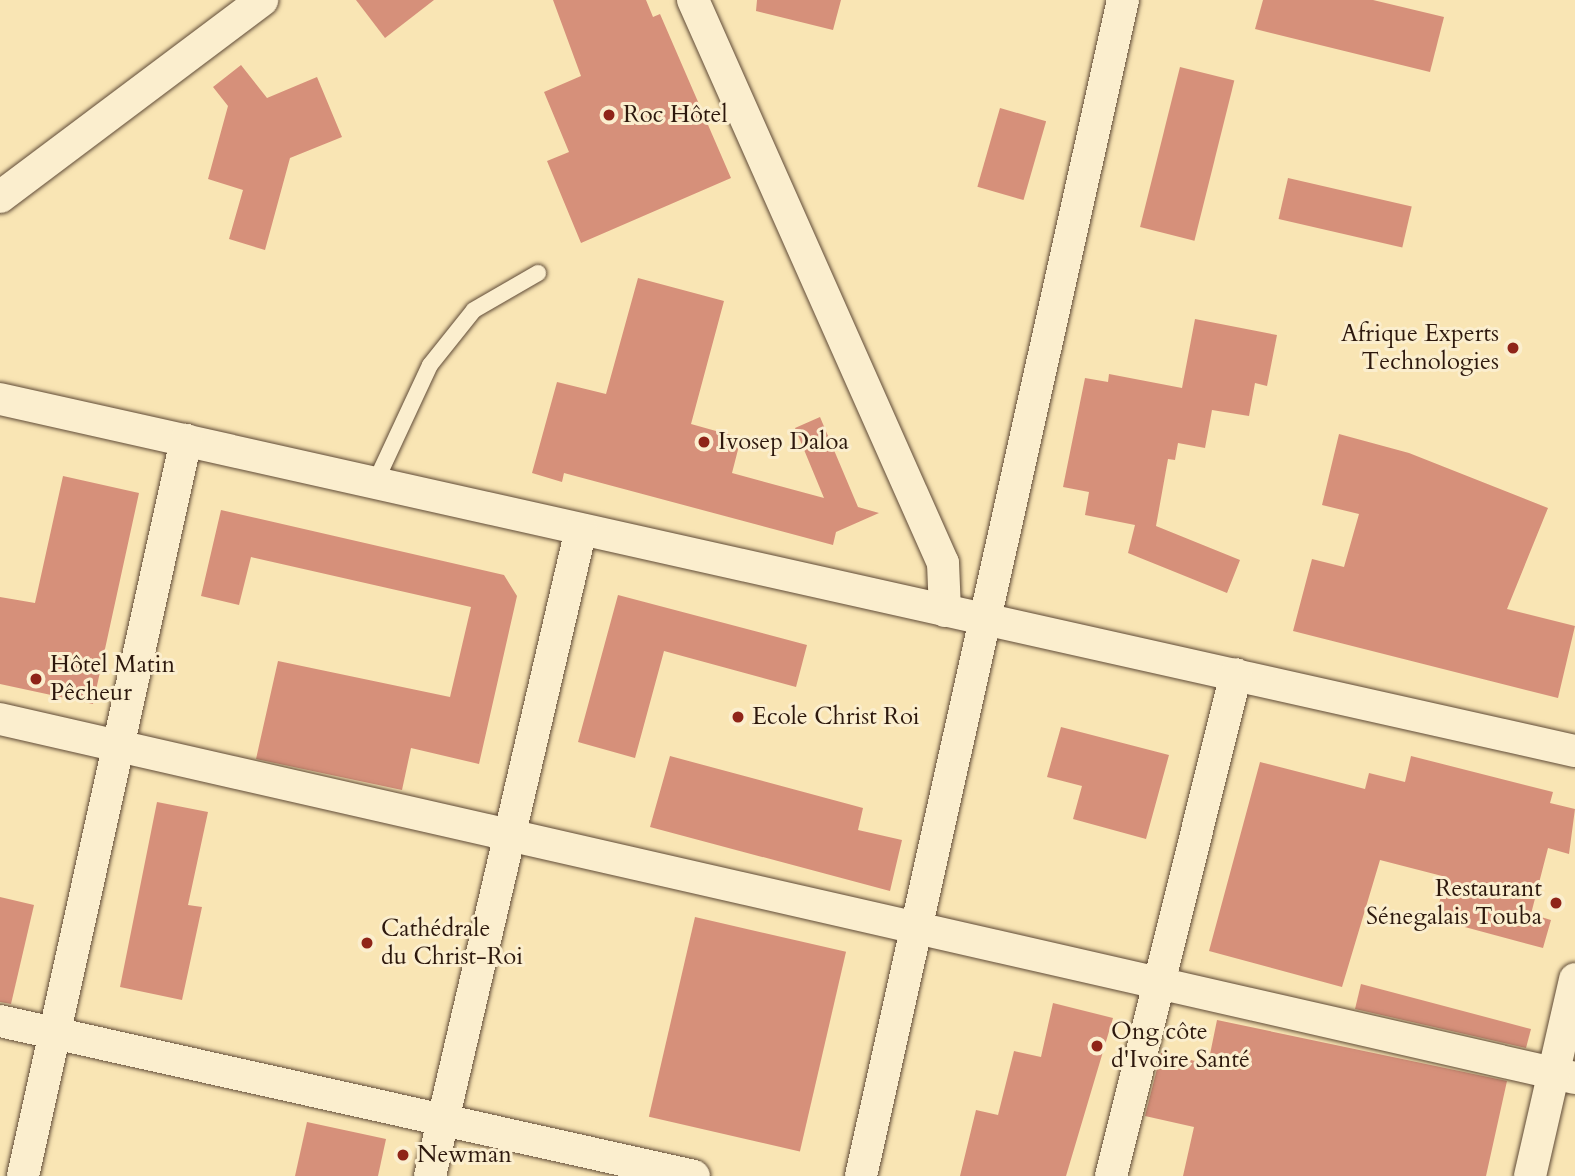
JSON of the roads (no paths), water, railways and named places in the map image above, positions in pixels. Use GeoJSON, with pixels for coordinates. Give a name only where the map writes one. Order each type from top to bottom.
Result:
{"type":"FeatureCollection","features":[{"type":"Feature","properties":{"kind":"street"},"geometry":{"type":"LineString","coordinates":[[0,197],[262,0]]}},
{"type":"Feature","properties":{"kind":"street"},"geometry":{"type":"LineString","coordinates":[[693,0],[943,563],[945,611]]}},
{"type":"Feature","properties":{"kind":"street"},"geometry":{"type":"LineString","coordinates":[[861,1176],[1123,0]]}},
{"type":"Feature","properties":{"kind":"street"},"geometry":{"type":"LineString","coordinates":[[0,399],[1575,751]]}},
{"type":"Feature","properties":{"kind":"street"},"geometry":{"type":"LineString","coordinates":[[23,1176],[52,1033],[186,440]]}},
{"type":"Feature","properties":{"kind":"street"},"geometry":{"type":"LineString","coordinates":[[430,1176],[581,529]]}},
{"type":"Feature","properties":{"kind":"street"},"geometry":{"type":"LineString","coordinates":[[1111,1176],[1236,674]]}},
{"type":"Feature","properties":{"kind":"street"},"geometry":{"type":"LineString","coordinates":[[0,719],[510,832],[917,931],[1564,1076]]}},
{"type":"Feature","properties":{"kind":"street"},"geometry":{"type":"LineString","coordinates":[[1530,1176],[1564,1076],[1575,979]]}},
{"type":"Feature","properties":{"kind":"street"},"geometry":{"type":"LineString","coordinates":[[0,1021],[694,1176]]}},
{"type":"Feature","properties":{"kind":"lane"},"geometry":{"type":"LineString","coordinates":[[375,483],[430,365],[474,310],[538,273]]}},
{"type":"Feature","properties":{"kind":"place","name":"Roc Hôtel"},"geometry":{"type":"Point","coordinates":[609,115]}},
{"type":"Feature","properties":{"kind":"place","name":"Afrique Experts Technologies"},"geometry":{"type":"Point","coordinates":[1513,348]}},
{"type":"Feature","properties":{"kind":"place","name":"Ivosep Daloa"},"geometry":{"type":"Point","coordinates":[704,442]}},
{"type":"Feature","properties":{"kind":"place","name":"Hôtel Matin Pêcheur"},"geometry":{"type":"Point","coordinates":[36,679]}},
{"type":"Feature","properties":{"kind":"place","name":"Ecole Christ Roi"},"geometry":{"type":"Point","coordinates":[738,717]}},
{"type":"Feature","properties":{"kind":"place","name":"Restaurant Sénegalais Touba"},"geometry":{"type":"Point","coordinates":[1556,903]}},
{"type":"Feature","properties":{"kind":"place","name":"Cathédrale du Christ-Roi"},"geometry":{"type":"Point","coordinates":[367,943]}},
{"type":"Feature","properties":{"kind":"place","name":"Ong côte d'Ivoire Santé"},"geometry":{"type":"Point","coordinates":[1097,1046]}},
{"type":"Feature","properties":{"kind":"place","name":"Newman"},"geometry":{"type":"Point","coordinates":[403,1155]}}]}
